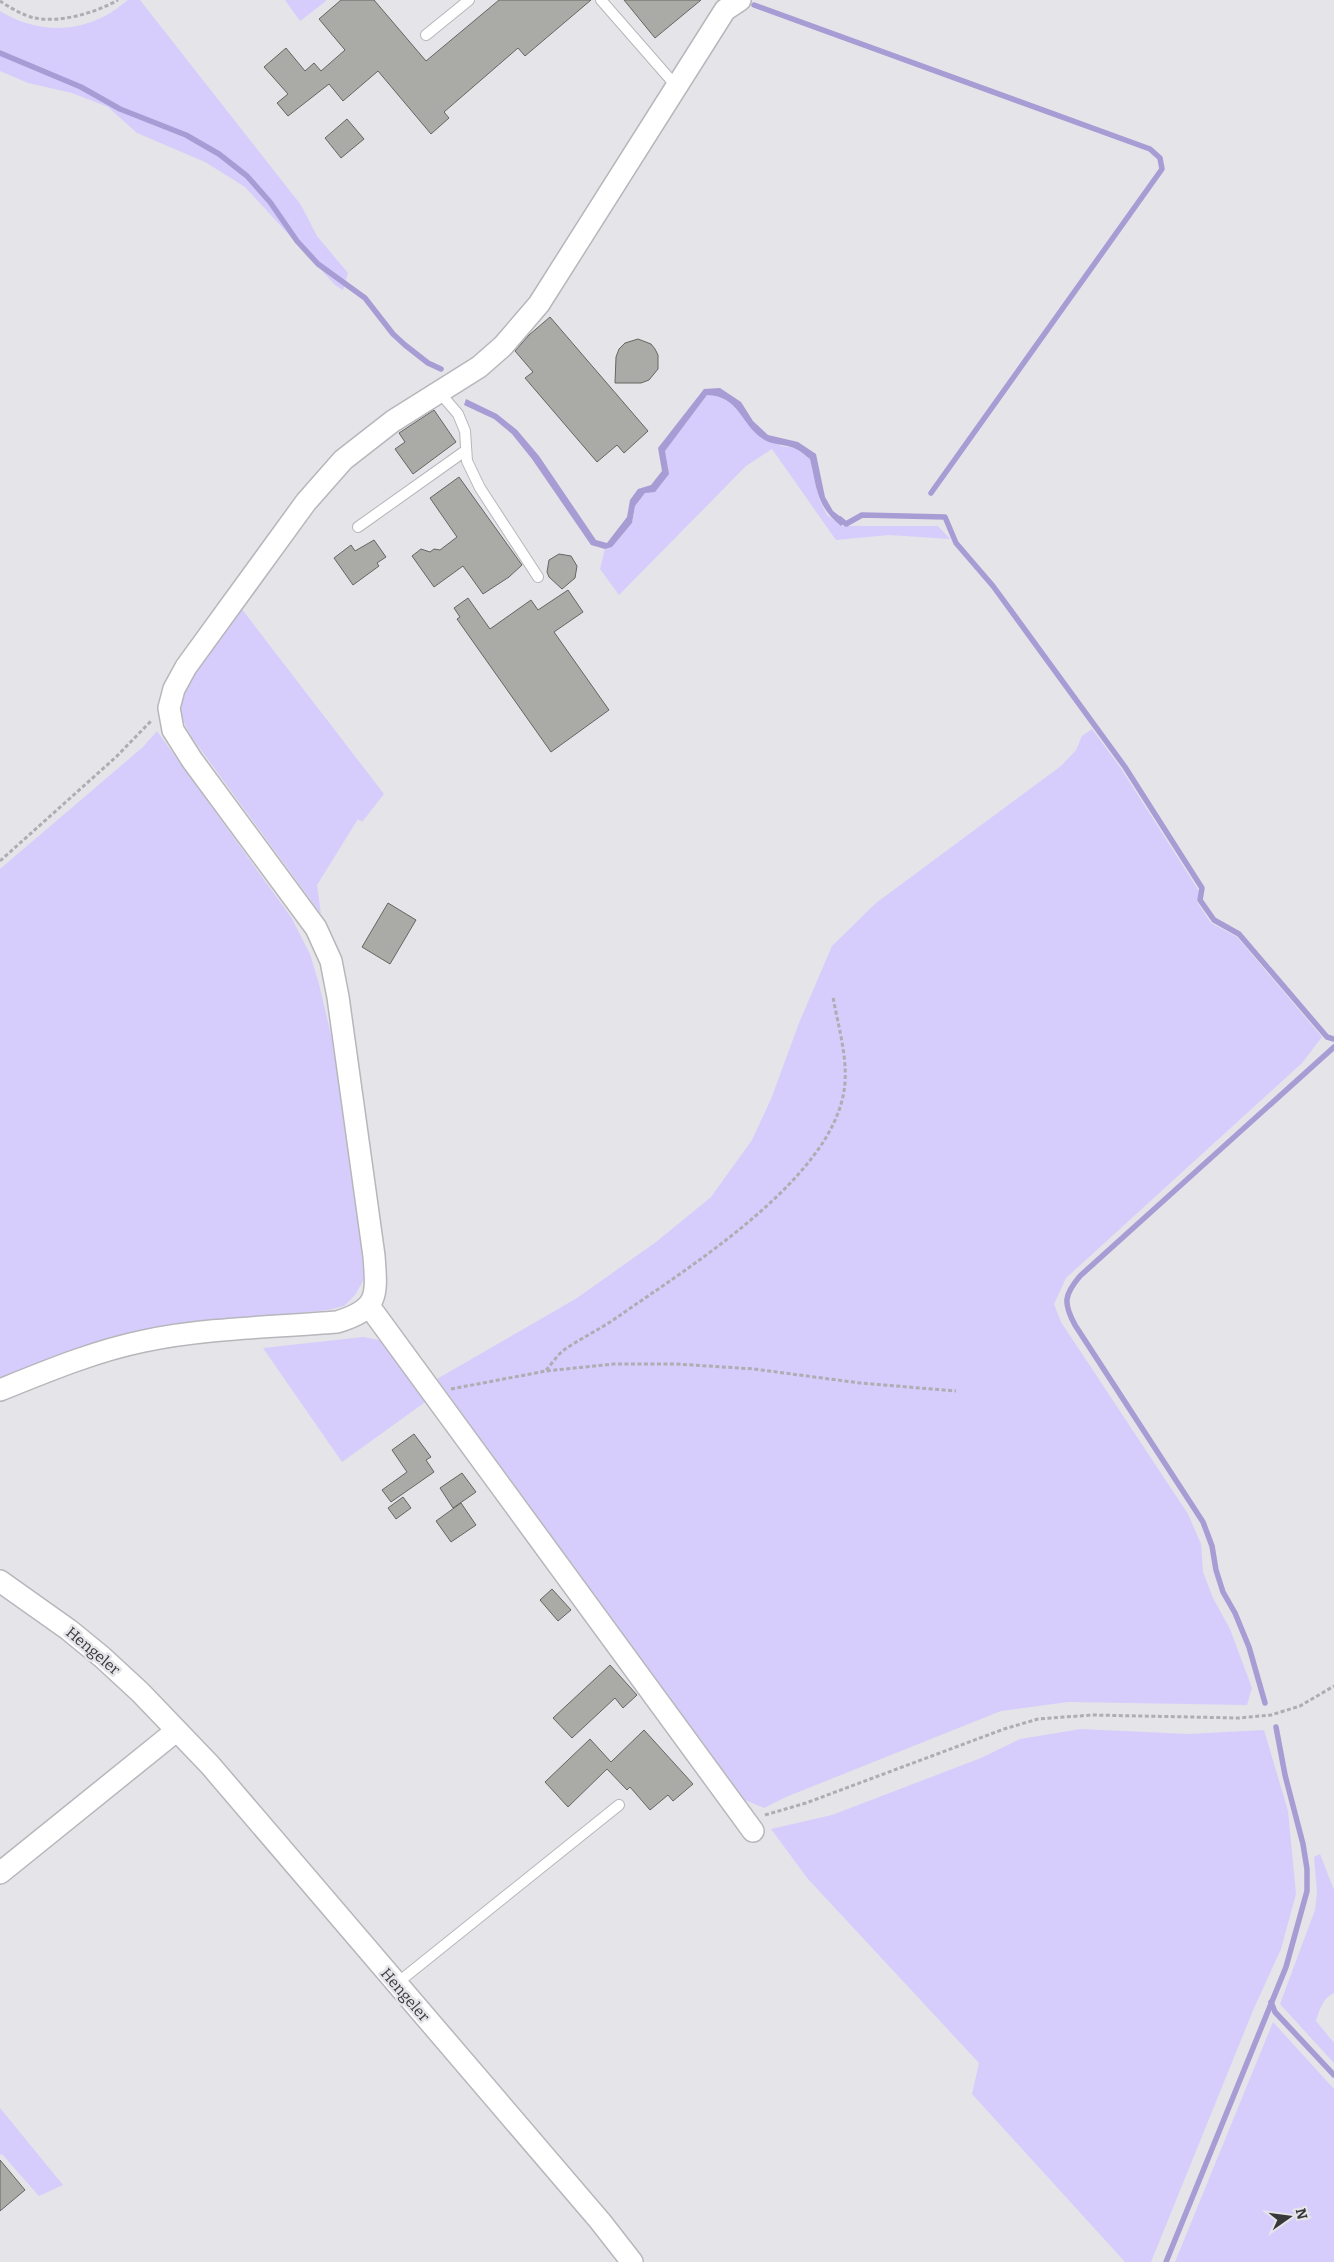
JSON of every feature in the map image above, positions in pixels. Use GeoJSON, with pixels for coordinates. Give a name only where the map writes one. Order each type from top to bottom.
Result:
{"type":"FeatureCollection","features":[{"type":"Feature","properties":{"kind":"street"},"geometry":{"type":"LineString","coordinates":[[0,1390],[96,1354],[144,1341],[188,1334],[337,1322],[357,1316],[369,1306],[376,1289],[374,1256],[338,997],[331,961],[316,928],[192,760],[173,730],[169,708],[174,688],[186,667],[312,495],[342,460],[393,421],[479,367],[503,346],[539,304],[725,10],[740,0]]}},
{"type":"Feature","properties":{"kind":"street"},"geometry":{"type":"LineString","coordinates":[[369,1306],[434,1392],[748,1824]]}},
{"type":"Feature","properties":{"kind":"street","name":"Hengeler"},"geometry":{"type":"LineString","coordinates":[[0,1581],[69,1630],[102,1657],[140,1692],[210,1765],[600,2221],[632,2262]]}},
{"type":"Feature","properties":{"kind":"street"},"geometry":{"type":"LineString","coordinates":[[0,1873],[176,1731]]}},
{"type":"Feature","properties":{"kind":"lane"},"geometry":{"type":"LineString","coordinates":[[426,35],[469,0]]}},
{"type":"Feature","properties":{"kind":"lane"},"geometry":{"type":"LineString","coordinates":[[601,0],[677,87]]}},
{"type":"Feature","properties":{"kind":"lane"},"geometry":{"type":"LineString","coordinates":[[440,393],[458,414],[465,431],[467,462],[480,488],[538,577]]}},
{"type":"Feature","properties":{"kind":"lane"},"geometry":{"type":"LineString","coordinates":[[358,527],[465,451]]}},
{"type":"Feature","properties":{"kind":"lane"},"geometry":{"type":"LineString","coordinates":[[396,1984],[619,1804]]}},
{"type":"Feature","properties":{"kind":"path"},"geometry":{"type":"LineString","coordinates":[[0,1],[34,18],[63,18],[86,13],[118,0]]}},
{"type":"Feature","properties":{"kind":"path"},"geometry":{"type":"LineString","coordinates":[[0,862],[116,757],[157,715],[169,708]]}},
{"type":"Feature","properties":{"kind":"path"},"geometry":{"type":"LineString","coordinates":[[546,1371],[562,1351],[611,1322],[686,1269],[749,1220],[799,1176],[836,1120],[845,1090],[844,1055],[833,997]]}},
{"type":"Feature","properties":{"kind":"path"},"geometry":{"type":"LineString","coordinates":[[434,1392],[546,1371],[614,1364],[676,1364],[754,1370],[860,1383],[956,1391]]}},
{"type":"Feature","properties":{"kind":"path"},"geometry":{"type":"LineString","coordinates":[[748,1824],[1004,1729],[1038,1719],[1092,1715],[1239,1718],[1271,1715],[1300,1706],[1334,1686]]}},
{"type":"Feature","properties":{"kind":"shaded area"},"geometry":{"type":"Polygon","coordinates":[[[128,0],[140,0],[301,205],[317,236],[348,273],[343,290],[335,285],[245,187],[205,162],[137,133],[108,107],[72,93],[28,83],[0,71],[0,11],[25,23],[52,28],[65,28],[92,22],[108,14],[128,0]]]}},
{"type":"Feature","properties":{"kind":"shaded area"},"geometry":{"type":"Polygon","coordinates":[[[285,0],[326,0],[326,1],[300,21],[285,0]]]}},
{"type":"Feature","properties":{"kind":"shaded area"},"geometry":{"type":"Polygon","coordinates":[[[720,388],[741,402],[753,421],[768,435],[798,442],[816,454],[825,497],[833,511],[846,521],[841,526],[822,504],[816,488],[810,459],[794,448],[763,439],[755,433],[733,405],[726,400],[707,395],[665,451],[669,474],[655,492],[645,493],[635,506],[632,523],[612,547],[605,549],[591,545],[532,459],[512,434],[494,419],[464,405],[466,399],[497,414],[517,430],[539,456],[596,540],[607,543],[627,517],[630,500],[638,489],[651,485],[662,471],[658,448],[704,389],[720,388]]]}},
{"type":"Feature","properties":{"kind":"shaded area"},"geometry":{"type":"Polygon","coordinates":[[[707,395],[720,395],[736,407],[748,424],[781,446],[795,448],[810,459],[819,499],[827,515],[841,526],[938,526],[950,539],[889,535],[836,540],[772,449],[746,466],[619,595],[600,569],[605,549],[612,547],[632,523],[635,506],[645,493],[668,474],[664,451],[707,395]]]}},
{"type":"Feature","properties":{"kind":"shaded area"},"geometry":{"type":"Polygon","coordinates":[[[241,608],[384,794],[362,822],[358,819],[317,885],[321,914],[193,739],[182,716],[183,696],[188,683],[205,656],[241,608]]]}},
{"type":"Feature","properties":{"kind":"shaded area"},"geometry":{"type":"Polygon","coordinates":[[[1092,729],[1120,767],[1199,891],[1197,902],[1211,923],[1237,937],[1322,1037],[1302,1063],[1066,1278],[1054,1304],[1061,1322],[1188,1514],[1201,1544],[1203,1572],[1213,1598],[1230,1629],[1252,1688],[1247,1705],[1068,1702],[1001,1711],[786,1797],[764,1808],[745,1800],[437,1379],[577,1298],[656,1242],[711,1197],[752,1140],[771,1099],[799,1023],[832,946],[876,903],[1061,766],[1076,750],[1082,736],[1092,729]]]}},
{"type":"Feature","properties":{"kind":"shaded area"},"geometry":{"type":"Polygon","coordinates":[[[157,731],[291,917],[310,954],[332,1039],[360,1235],[364,1279],[355,1295],[344,1306],[328,1310],[199,1324],[123,1337],[45,1360],[0,1378],[0,869],[143,747],[157,731]]]}},
{"type":"Feature","properties":{"kind":"shaded area"},"geometry":{"type":"Polygon","coordinates":[[[363,1337],[379,1340],[394,1354],[428,1400],[342,1462],[263,1348],[363,1337]]]}},
{"type":"Feature","properties":{"kind":"shaded area"},"geometry":{"type":"Polygon","coordinates":[[[1081,1729],[1187,1734],[1264,1730],[1288,1811],[1296,1894],[1281,1949],[1254,2008],[1151,2262],[1125,2262],[972,2094],[979,2063],[808,1879],[771,1829],[832,1815],[981,1758],[1020,1739],[1081,1729]]]}},
{"type":"Feature","properties":{"kind":"shaded area"},"geometry":{"type":"Polygon","coordinates":[[[1320,1854],[1334,1890],[1334,1993],[1324,2001],[1316,2021],[1334,2043],[1334,2063],[1280,2004],[1315,1910],[1317,1892],[1314,1857],[1320,1854]]]}},
{"type":"Feature","properties":{"kind":"shaded area"},"geometry":{"type":"Polygon","coordinates":[[[1273,2022],[1334,2089],[1334,2262],[1175,2262],[1273,2022]]]}},
{"type":"Feature","properties":{"kind":"shaded area"},"geometry":{"type":"Polygon","coordinates":[[[0,2108],[63,2185],[39,2196],[2,2154],[0,2155],[0,2108]]]}},
{"type":"Feature","properties":{"kind":"building"},"geometry":{"type":"Polygon","coordinates":[[[341,0],[374,0],[426,61],[499,0],[591,0],[525,56],[518,48],[444,112],[449,118],[431,134],[378,71],[343,101],[329,84],[288,116],[277,103],[288,94],[264,67],[286,48],[305,71],[314,63],[321,71],[345,50],[319,19],[341,0]]]}},
{"type":"Feature","properties":{"kind":"building"},"geometry":{"type":"Polygon","coordinates":[[[624,0],[701,0],[655,38],[624,0]]]}},
{"type":"Feature","properties":{"kind":"building"},"geometry":{"type":"Polygon","coordinates":[[[347,119],[364,139],[341,158],[325,138],[347,119]]]}},
{"type":"Feature","properties":{"kind":"building"},"geometry":{"type":"Polygon","coordinates":[[[550,317],[648,431],[624,453],[617,445],[597,462],[525,378],[533,372],[515,351],[529,335],[550,317]]]}},
{"type":"Feature","properties":{"kind":"building"},"geometry":{"type":"Polygon","coordinates":[[[638,339],[651,344],[655,349],[658,355],[658,369],[649,380],[641,383],[615,383],[616,357],[619,349],[625,343],[638,339]]]}},
{"type":"Feature","properties":{"kind":"building"},"geometry":{"type":"Polygon","coordinates":[[[434,410],[456,442],[413,474],[395,449],[405,442],[399,433],[434,410]]]}},
{"type":"Feature","properties":{"kind":"building"},"geometry":{"type":"Polygon","coordinates":[[[459,477],[522,565],[509,577],[483,594],[463,566],[434,587],[412,556],[421,549],[430,552],[434,549],[440,550],[457,537],[430,498],[459,477]]]}},
{"type":"Feature","properties":{"kind":"building"},"geometry":{"type":"Polygon","coordinates":[[[374,540],[386,557],[377,563],[379,566],[353,585],[334,558],[351,545],[355,551],[374,540]]]}},
{"type":"Feature","properties":{"kind":"building"},"geometry":{"type":"Polygon","coordinates":[[[559,554],[571,556],[577,566],[575,578],[562,589],[549,577],[547,572],[549,560],[559,554]]]}},
{"type":"Feature","properties":{"kind":"building"},"geometry":{"type":"Polygon","coordinates":[[[568,590],[583,612],[554,632],[609,710],[551,752],[457,619],[460,617],[454,608],[468,598],[490,629],[531,600],[538,610],[568,590]]]}},
{"type":"Feature","properties":{"kind":"building"},"geometry":{"type":"Polygon","coordinates":[[[388,903],[416,920],[390,964],[362,947],[388,903]]]}},
{"type":"Feature","properties":{"kind":"building"},"geometry":{"type":"Polygon","coordinates":[[[414,1434],[431,1457],[426,1460],[434,1472],[391,1502],[382,1490],[407,1472],[392,1450],[414,1434]]]}},
{"type":"Feature","properties":{"kind":"building"},"geometry":{"type":"Polygon","coordinates":[[[462,1473],[476,1492],[453,1508],[440,1488],[462,1473]]]}},
{"type":"Feature","properties":{"kind":"building"},"geometry":{"type":"Polygon","coordinates":[[[403,1497],[411,1508],[396,1519],[388,1508],[403,1497]]]}},
{"type":"Feature","properties":{"kind":"building"},"geometry":{"type":"Polygon","coordinates":[[[461,1503],[476,1525],[451,1542],[436,1521],[461,1503]]]}},
{"type":"Feature","properties":{"kind":"building"},"geometry":{"type":"Polygon","coordinates":[[[552,1589],[571,1610],[558,1621],[540,1600],[552,1589]]]}},
{"type":"Feature","properties":{"kind":"building"},"geometry":{"type":"Polygon","coordinates":[[[610,1665],[637,1695],[623,1708],[615,1698],[572,1738],[553,1718],[610,1665]]]}},
{"type":"Feature","properties":{"kind":"building"},"geometry":{"type":"Polygon","coordinates":[[[644,1730],[693,1784],[673,1801],[668,1795],[650,1810],[630,1787],[627,1790],[607,1769],[568,1807],[545,1782],[590,1739],[611,1762],[644,1730]]]}},
{"type":"Feature","properties":{"kind":"building"},"geometry":{"type":"Polygon","coordinates":[[[0,2160],[25,2190],[0,2211],[0,2160]]]}},
{"type":"Feature","properties":{"kind":"waterway"},"geometry":{"type":"LineString","coordinates":[[754,5],[1150,149],[1160,158],[1162,169],[931,493]]}},
{"type":"Feature","properties":{"kind":"waterway"},"geometry":{"type":"LineString","coordinates":[[0,53],[81,87],[120,109],[186,135],[219,154],[247,176],[270,202],[297,241],[318,264],[365,298],[393,334],[405,345],[428,363],[441,369]]}},
{"type":"Feature","properties":{"kind":"waterway"},"geometry":{"type":"LineString","coordinates":[[840,519],[846,524],[862,515],[945,517],[956,543],[993,586],[1125,767],[1202,888],[1200,900],[1214,920],[1239,934],[1327,1037],[1334,1039]]}},
{"type":"Feature","properties":{"kind":"waterway"},"geometry":{"type":"LineString","coordinates":[[1265,1703],[1249,1647],[1235,1613],[1223,1592],[1216,1570],[1212,1546],[1203,1522],[1075,1325],[1068,1311],[1067,1299],[1068,1294],[1080,1276],[1334,1047]]}},
{"type":"Feature","properties":{"kind":"waterway"},"geometry":{"type":"LineString","coordinates":[[1166,2262],[1286,1967],[1307,1891],[1307,1869],[1303,1844],[1285,1775],[1276,1727]]}},
{"type":"Feature","properties":{"kind":"waterway"},"geometry":{"type":"LineString","coordinates":[[1271,2002],[1275,2012],[1334,2075]]}}]}
